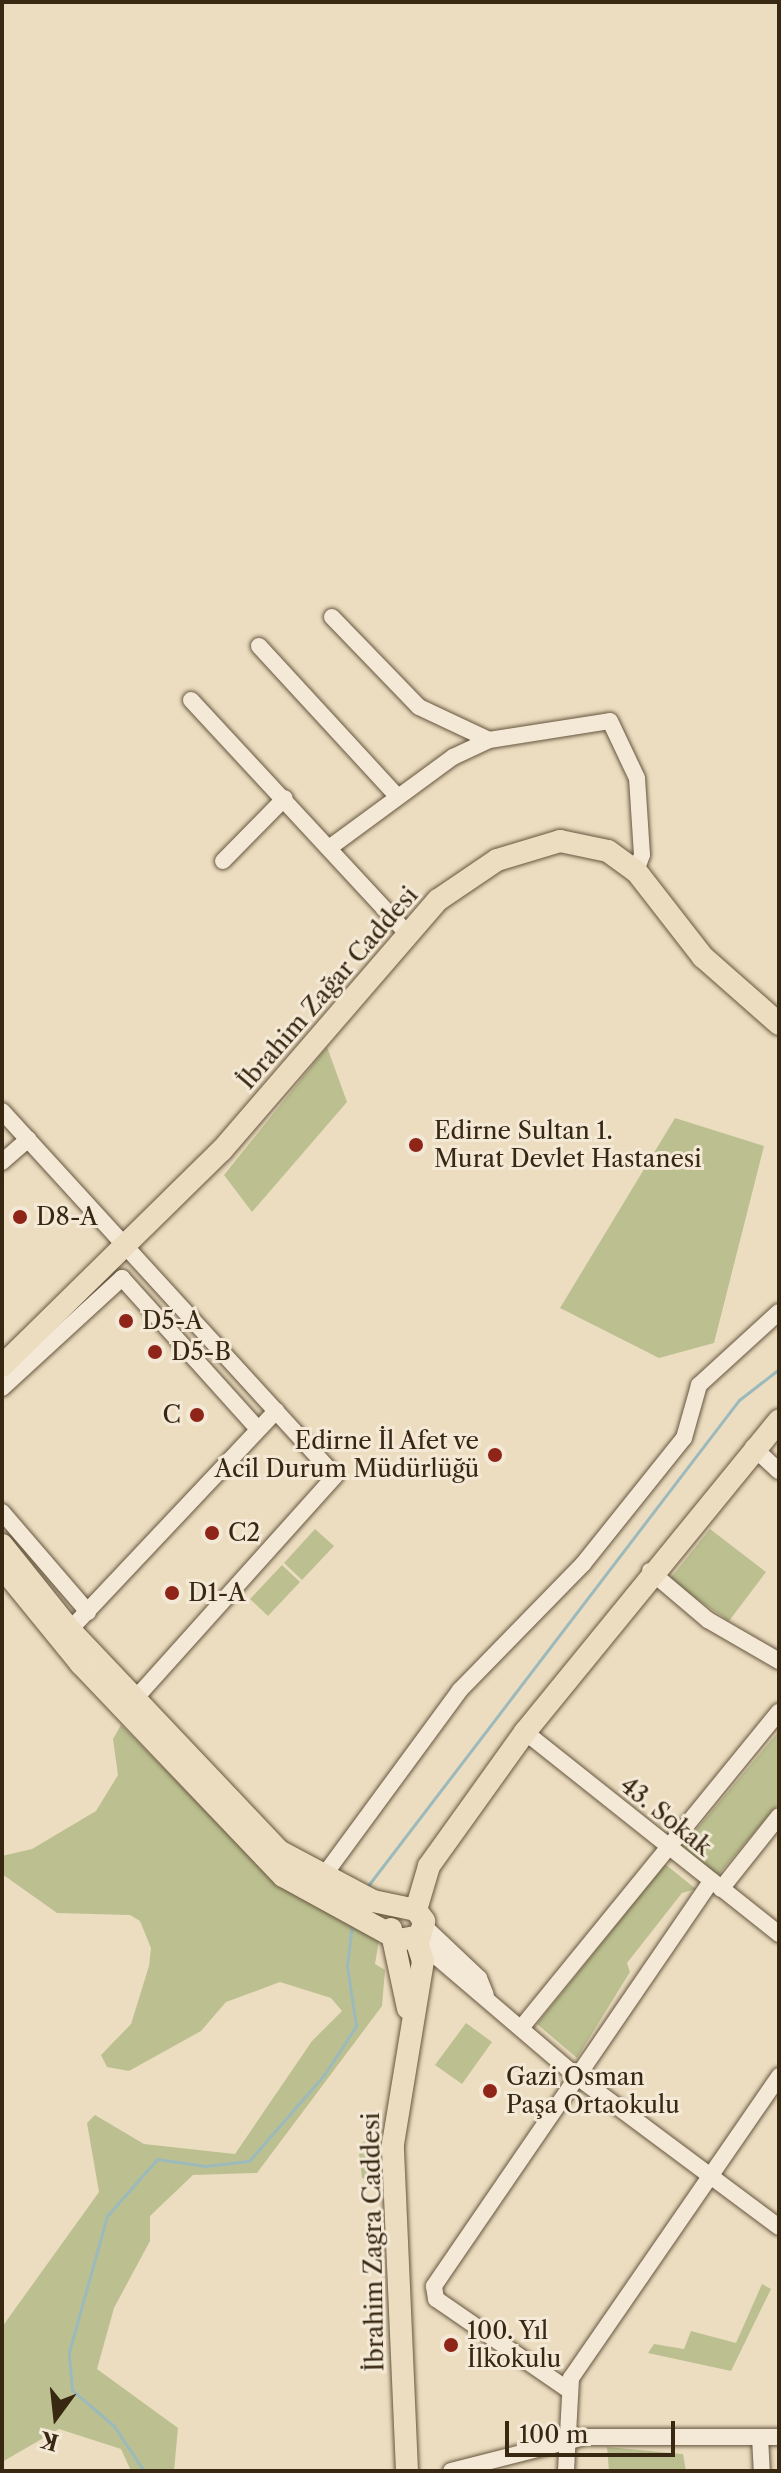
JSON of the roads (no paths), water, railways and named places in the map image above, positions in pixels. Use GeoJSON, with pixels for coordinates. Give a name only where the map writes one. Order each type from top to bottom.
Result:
{"type":"FeatureCollection","features":[{"type":"Feature","properties":{"kind":"main road","name":"İbrahim Zağar Caddesi"},"geometry":{"type":"LineString","coordinates":[[2,1366],[222,1150],[438,900],[529,847],[592,845],[636,871],[693,947],[779,1024]]}},
{"type":"Feature","properties":{"kind":"main road","name":"İbrahim Zağar Caddesi"},"geometry":{"type":"LineString","coordinates":[[2,1348],[122,1245]]}},
{"type":"Feature","properties":{"kind":"main road"},"geometry":{"type":"LineString","coordinates":[[2,1567],[283,1876],[393,1934],[414,1921],[429,1866],[525,1732],[650,1571],[753,1447],[779,1421]]}},
{"type":"Feature","properties":{"kind":"main road"},"geometry":{"type":"LineString","coordinates":[[2,1545],[65,1635],[134,1700],[279,1851],[322,1878],[414,1921]]}},
{"type":"Feature","properties":{"kind":"main road","name":"İbrahim Zagra Caddesi"},"geometry":{"type":"LineString","coordinates":[[407,2471],[393,2144],[409,2014],[423,1961],[414,1921]]}},
{"type":"Feature","properties":{"kind":"main road","name":"İbrahim Zagra Caddesi"},"geometry":{"type":"LineString","coordinates":[[393,1934],[409,2014]]}},
{"type":"Feature","properties":{"kind":"street"},"geometry":{"type":"LineString","coordinates":[[332,617],[419,707],[489,740]]}},
{"type":"Feature","properties":{"kind":"street"},"geometry":{"type":"LineString","coordinates":[[259,646],[397,796]]}},
{"type":"Feature","properties":{"kind":"street"},"geometry":{"type":"LineString","coordinates":[[191,700],[408,934]]}},
{"type":"Feature","properties":{"kind":"street"},"geometry":{"type":"LineString","coordinates":[[329,848],[397,796],[489,740],[610,721],[637,778],[642,855],[636,871]]}},
{"type":"Feature","properties":{"kind":"street"},"geometry":{"type":"LineString","coordinates":[[223,861],[285,798]]}},
{"type":"Feature","properties":{"kind":"street"},"geometry":{"type":"LineString","coordinates":[[2,1111],[335,1476],[134,1700]]}},
{"type":"Feature","properties":{"kind":"street"},"geometry":{"type":"LineString","coordinates":[[2,1162],[28,1139]]}},
{"type":"Feature","properties":{"kind":"street"},"geometry":{"type":"LineString","coordinates":[[2,1388],[122,1278],[258,1429]]}},
{"type":"Feature","properties":{"kind":"street"},"geometry":{"type":"LineString","coordinates":[[322,1878],[460,1690],[583,1564],[684,1438],[699,1385],[779,1312]]}},
{"type":"Feature","properties":{"kind":"street"},"geometry":{"type":"LineString","coordinates":[[65,1635],[276,1411]]}},
{"type":"Feature","properties":{"kind":"street"},"geometry":{"type":"LineString","coordinates":[[753,1447],[779,1471]]}},
{"type":"Feature","properties":{"kind":"street"},"geometry":{"type":"LineString","coordinates":[[2,1512],[88,1612]]}},
{"type":"Feature","properties":{"kind":"street"},"geometry":{"type":"LineString","coordinates":[[650,1571],[708,1620],[779,1661]]}},
{"type":"Feature","properties":{"kind":"street"},"geometry":{"type":"LineString","coordinates":[[521,2028],[670,1852],[779,1712]]}},
{"type":"Feature","properties":{"kind":"street","name":"43. Sokak"},"geometry":{"type":"LineString","coordinates":[[525,1732],[670,1852],[779,1934]]}},
{"type":"Feature","properties":{"kind":"street"},"geometry":{"type":"LineString","coordinates":[[567,2389],[436,2299],[434,2286],[575,2075],[716,1885],[779,1816]]}},
{"type":"Feature","properties":{"kind":"street"},"geometry":{"type":"LineString","coordinates":[[414,1921],[479,1978],[486,1995],[575,2075],[779,2227]]}},
{"type":"Feature","properties":{"kind":"street"},"geometry":{"type":"LineString","coordinates":[[566,2471],[562,2440],[567,2389],[714,2179],[779,2076]]}},
{"type":"Feature","properties":{"kind":"street"},"geometry":{"type":"LineString","coordinates":[[451,2471],[562,2440],[773,2434],[762,2471]]}},
{"type":"Feature","properties":{"kind":"waterway"},"geometry":{"type":"LineString","coordinates":[[367,1887],[739,1400],[779,1369]]}},
{"type":"Feature","properties":{"kind":"waterway"},"geometry":{"type":"LineString","coordinates":[[144,2471],[114,2426],[72,2390],[69,2352],[107,2216],[157,2159],[205,2166],[249,2161],[324,2075],[356,2026],[347,1966],[352,1924]]}},
{"type":"Feature","properties":{"kind":"place","name":"Edirne Sultan 1. Murat Devlet Hastanesi"},"geometry":{"type":"Point","coordinates":[416,1145]}},
{"type":"Feature","properties":{"kind":"place","name":"D8-A"},"geometry":{"type":"Point","coordinates":[20,1217]}},
{"type":"Feature","properties":{"kind":"place","name":"D5-A"},"geometry":{"type":"Point","coordinates":[126,1321]}},
{"type":"Feature","properties":{"kind":"place","name":"D5-B"},"geometry":{"type":"Point","coordinates":[155,1352]}},
{"type":"Feature","properties":{"kind":"place","name":"C"},"geometry":{"type":"Point","coordinates":[197,1415]}},
{"type":"Feature","properties":{"kind":"place","name":"Edirne İl Afet ve Acil Durum Müdürlüğü"},"geometry":{"type":"Point","coordinates":[495,1455]}},
{"type":"Feature","properties":{"kind":"place","name":"C2"},"geometry":{"type":"Point","coordinates":[212,1533]}},
{"type":"Feature","properties":{"kind":"place","name":"D1-A"},"geometry":{"type":"Point","coordinates":[172,1593]}},
{"type":"Feature","properties":{"kind":"place","name":"Gazi Osman Paşa Ortaokulu"},"geometry":{"type":"Point","coordinates":[490,2091]}},
{"type":"Feature","properties":{"kind":"place","name":"100. Yıl İlkokulu"},"geometry":{"type":"Point","coordinates":[451,2345]}}]}
